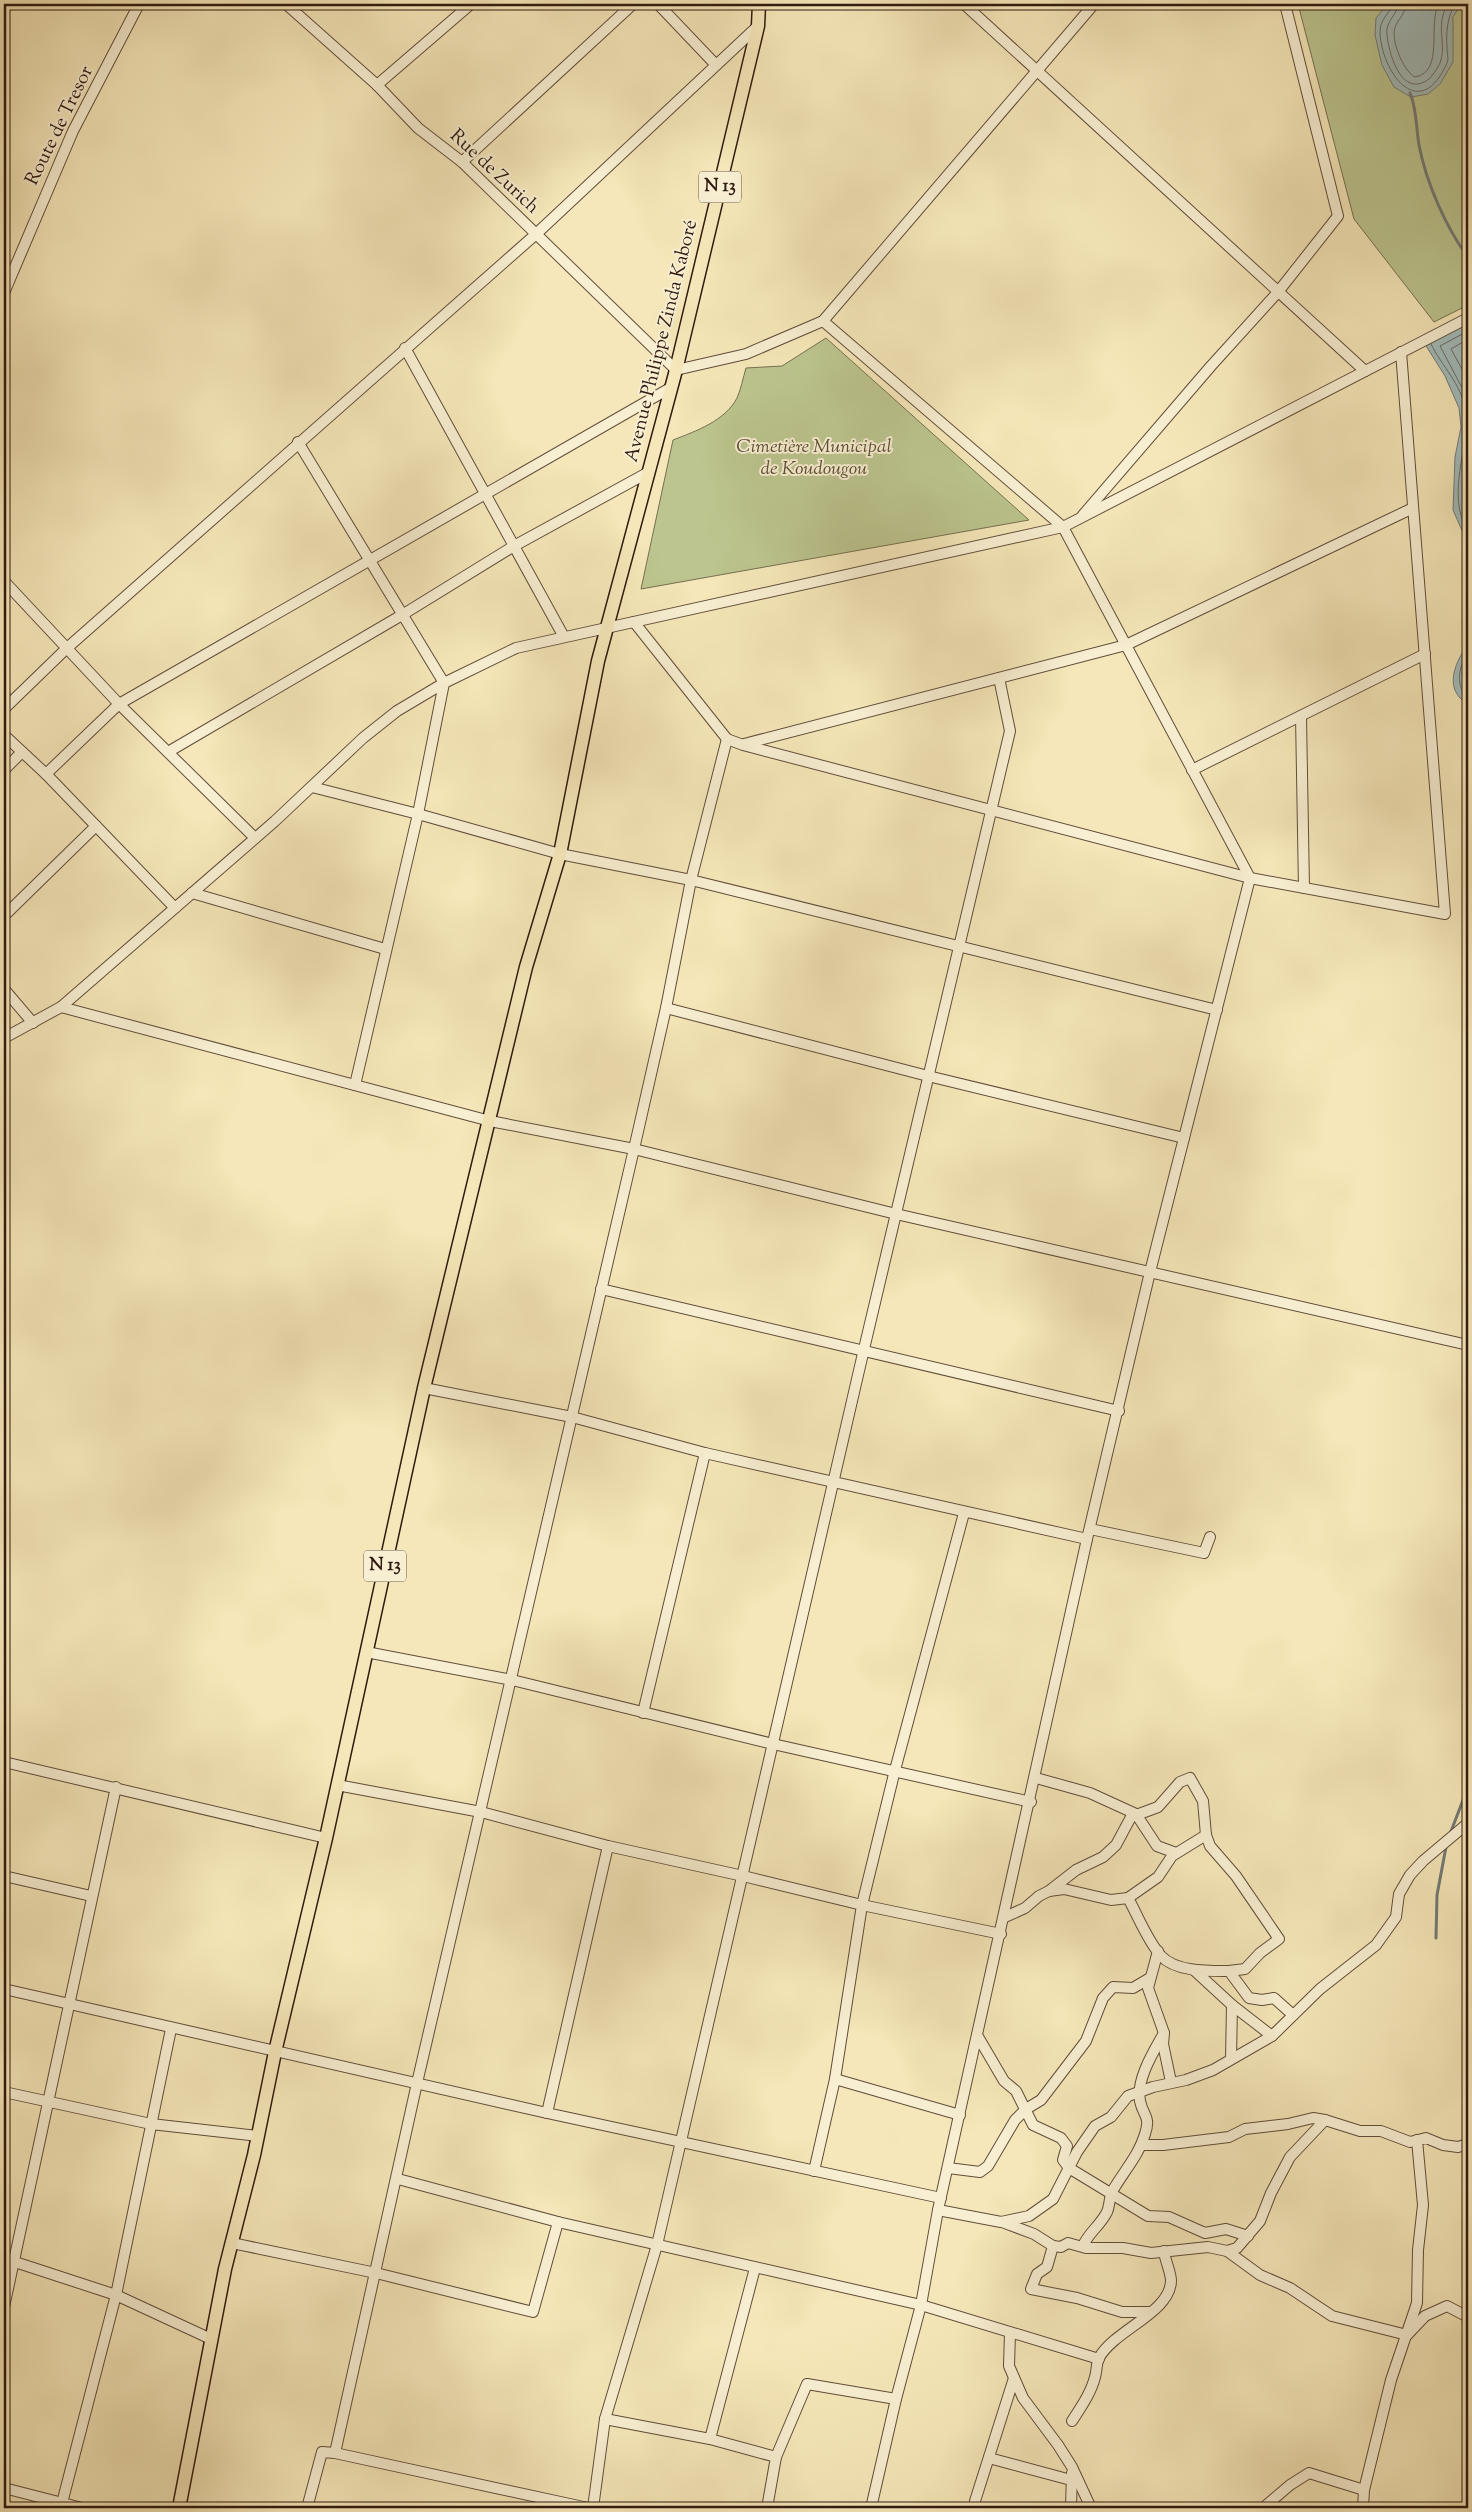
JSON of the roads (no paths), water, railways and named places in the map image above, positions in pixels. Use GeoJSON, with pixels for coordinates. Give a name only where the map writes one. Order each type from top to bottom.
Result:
{"type":"FeatureCollection","features":[{"type":"Feature","properties":{"kind":"main road","name":"Avenue Philippe Zinda Kaboré"},"geometry":{"type":"LineString","coordinates":[[607,628],[672,387],[758,26],[759,4]]}},
{"type":"Feature","properties":{"kind":"main road","name":"N 13"},"geometry":{"type":"LineString","coordinates":[[179,2508],[211,2339],[232,2243],[326,1838],[424,1388],[526,967],[560,854],[598,661],[607,628]]}},
{"type":"Feature","properties":{"kind":"street","name":"Route de Tresor"},"geometry":{"type":"LineString","coordinates":[[4,293],[73,131],[139,4]]}},
{"type":"Feature","properties":{"kind":"street","name":"Rue de Zurich"},"geometry":{"type":"LineString","coordinates":[[286,4],[377,84],[418,128],[462,162],[676,370]]}},
{"type":"Feature","properties":{"kind":"street"},"geometry":{"type":"LineString","coordinates":[[377,84],[471,4]]}},
{"type":"Feature","properties":{"kind":"street"},"geometry":{"type":"LineString","coordinates":[[462,162],[633,4]]}},
{"type":"Feature","properties":{"kind":"street"},"geometry":{"type":"LineString","coordinates":[[658,4],[716,65]]}},
{"type":"Feature","properties":{"kind":"street"},"geometry":{"type":"LineString","coordinates":[[964,4],[1364,371]]}},
{"type":"Feature","properties":{"kind":"street"},"geometry":{"type":"LineString","coordinates":[[1078,519],[1278,292],[1338,216],[1285,4]]}},
{"type":"Feature","properties":{"kind":"street"},"geometry":{"type":"LineString","coordinates":[[676,370],[746,354],[823,321],[1091,5]]}},
{"type":"Feature","properties":{"kind":"street"},"geometry":{"type":"LineString","coordinates":[[4,709],[67,648],[298,442],[535,235],[758,26]]}},
{"type":"Feature","properties":{"kind":"street"},"geometry":{"type":"LineString","coordinates":[[4,1038],[60,1007],[255,838],[363,738],[390,716],[444,683],[516,648],[1063,528],[1468,318]]}},
{"type":"Feature","properties":{"kind":"street"},"geometry":{"type":"LineString","coordinates":[[823,321],[1063,528],[1250,878],[1150,1272],[1089,1534],[1031,1802],[938,2210],[922,2305],[896,2399],[871,2508]]}},
{"type":"Feature","properties":{"kind":"street"},"geometry":{"type":"LineString","coordinates":[[405,348],[564,637]]}},
{"type":"Feature","properties":{"kind":"street"},"geometry":{"type":"LineString","coordinates":[[634,622],[727,739],[743,745],[1250,878],[1445,914],[1401,352]]}},
{"type":"Feature","properties":{"kind":"street"},"geometry":{"type":"LineString","coordinates":[[46,774],[120,704],[672,387]]}},
{"type":"Feature","properties":{"kind":"street"},"geometry":{"type":"LineString","coordinates":[[298,442],[444,683],[418,814],[385,949],[355,1085]]}},
{"type":"Feature","properties":{"kind":"street"},"geometry":{"type":"LineString","coordinates":[[168,752],[402,615],[514,546],[649,472]]}},
{"type":"Feature","properties":{"kind":"street"},"geometry":{"type":"LineString","coordinates":[[743,745],[1126,645],[1413,508]]}},
{"type":"Feature","properties":{"kind":"street"},"geometry":{"type":"LineString","coordinates":[[4,581],[120,704],[255,838]]}},
{"type":"Feature","properties":{"kind":"street"},"geometry":{"type":"LineString","coordinates":[[1192,770],[1424,654]]}},
{"type":"Feature","properties":{"kind":"street"},"geometry":{"type":"LineString","coordinates":[[593,2508],[605,2419],[657,2245],[864,1349],[1010,731],[999,678]]}},
{"type":"Feature","properties":{"kind":"street"},"geometry":{"type":"LineString","coordinates":[[1302,716],[1304,888]]}},
{"type":"Feature","properties":{"kind":"street"},"geometry":{"type":"LineString","coordinates":[[4,736],[46,774],[175,908]]}},
{"type":"Feature","properties":{"kind":"street"},"geometry":{"type":"LineString","coordinates":[[335,2453],[398,2179],[417,2083],[482,1812],[666,1008],[691,880],[727,739]]}},
{"type":"Feature","properties":{"kind":"street"},"geometry":{"type":"LineString","coordinates":[[4,770],[22,752]]}},
{"type":"Feature","properties":{"kind":"street"},"geometry":{"type":"LineString","coordinates":[[312,787],[418,814],[560,854],[691,880],[1217,1010]]}},
{"type":"Feature","properties":{"kind":"street"},"geometry":{"type":"LineString","coordinates":[[4,916],[96,826]]}},
{"type":"Feature","properties":{"kind":"street"},"geometry":{"type":"LineString","coordinates":[[192,893],[385,949]]}},
{"type":"Feature","properties":{"kind":"street"},"geometry":{"type":"LineString","coordinates":[[4,989],[33,1023]]}},
{"type":"Feature","properties":{"kind":"street"},"geometry":{"type":"LineString","coordinates":[[60,1007],[490,1121],[634,1149],[896,1214],[1468,1345]]}},
{"type":"Feature","properties":{"kind":"street"},"geometry":{"type":"LineString","coordinates":[[666,1008],[928,1076],[1184,1138]]}},
{"type":"Feature","properties":{"kind":"street"},"geometry":{"type":"LineString","coordinates":[[601,1289],[864,1349],[1119,1411]]}},
{"type":"Feature","properties":{"kind":"street"},"geometry":{"type":"LineString","coordinates":[[424,1388],[572,1417],[705,1453],[964,1513],[1204,1553],[1210,1537]]}},
{"type":"Feature","properties":{"kind":"street"},"geometry":{"type":"LineString","coordinates":[[643,1713],[705,1453]]}},
{"type":"Feature","properties":{"kind":"street"},"geometry":{"type":"LineString","coordinates":[[814,2171],[834,2079],[862,1906],[895,1770],[964,1513]]}},
{"type":"Feature","properties":{"kind":"street"},"geometry":{"type":"LineString","coordinates":[[366,1652],[512,1680],[773,1744],[1031,1802]]}},
{"type":"Feature","properties":{"kind":"street"},"geometry":{"type":"LineString","coordinates":[[4,1762],[326,1838]]}},
{"type":"Feature","properties":{"kind":"street"},"geometry":{"type":"LineString","coordinates":[[1036,1778],[1090,1793],[1136,1814],[1157,1846],[1176,1853]]}},
{"type":"Feature","properties":{"kind":"street"},"geometry":{"type":"LineString","coordinates":[[1005,1917],[1025,1908],[1076,1870],[1103,1857],[1116,1845],[1131,1817],[1158,1807],[1180,1782],[1190,1778],[1202,1801],[1206,1835],[1210,1846],[1236,1876],[1279,1939],[1260,1953],[1245,1969],[1229,1971],[1193,1969],[1178,1965],[1162,1957],[1128,1898]]}},
{"type":"Feature","properties":{"kind":"street"},"geometry":{"type":"LineString","coordinates":[[337,1785],[482,1812],[608,1846],[743,1876],[862,1906],[1001,1934]]}},
{"type":"Feature","properties":{"kind":"street"},"geometry":{"type":"LineString","coordinates":[[4,2307],[15,2262],[67,2004],[116,1787]]}},
{"type":"Feature","properties":{"kind":"street"},"geometry":{"type":"LineString","coordinates":[[1001,2222],[1029,2216],[1053,2199],[1094,2126],[1111,2117],[1128,2096],[1213,2070],[1272,2036],[1320,1989],[1376,1946],[1396,1917],[1399,1894],[1410,1875],[1423,1861],[1468,1823]]}},
{"type":"Feature","properties":{"kind":"street"},"geometry":{"type":"LineString","coordinates":[[1049,1891],[1064,1889],[1111,1900],[1128,1898],[1158,1877],[1176,1853],[1206,1835]]}},
{"type":"Feature","properties":{"kind":"street"},"geometry":{"type":"LineString","coordinates":[[547,2113],[608,1846]]}},
{"type":"Feature","properties":{"kind":"street"},"geometry":{"type":"LineString","coordinates":[[4,1876],[91,1896]]}},
{"type":"Feature","properties":{"kind":"street"},"geometry":{"type":"LineString","coordinates":[[1158,1951],[1148,1988],[1164,2033],[1163,2044],[1171,2082]]}},
{"type":"Feature","properties":{"kind":"street"},"geometry":{"type":"LineString","coordinates":[[1193,1969],[1232,2005],[1272,2036]]}},
{"type":"Feature","properties":{"kind":"street"},"geometry":{"type":"LineString","coordinates":[[1229,1971],[1249,1998],[1262,2000],[1274,1998],[1293,2015]]}},
{"type":"Feature","properties":{"kind":"street"},"geometry":{"type":"LineString","coordinates":[[948,2168],[980,2172],[988,2166],[1014,2120],[1026,2109],[1041,2100],[1086,2042],[1103,1998],[1113,1987],[1133,1988],[1150,1978]]}},
{"type":"Feature","properties":{"kind":"street"},"geometry":{"type":"LineString","coordinates":[[4,1990],[547,2113],[941,2198]]}},
{"type":"Feature","properties":{"kind":"street"},"geometry":{"type":"LineString","coordinates":[[1231,2059],[1232,2005]]}},
{"type":"Feature","properties":{"kind":"street"},"geometry":{"type":"LineString","coordinates":[[62,2503],[116,2296],[170,2029]]}},
{"type":"Feature","properties":{"kind":"street"},"geometry":{"type":"LineString","coordinates":[[1083,2246],[1087,2235],[1096,2228],[1107,2212],[1112,2193],[1141,2145],[1149,2121],[1140,2102],[1140,2093],[1150,2061],[1164,2033]]}},
{"type":"Feature","properties":{"kind":"street"},"geometry":{"type":"LineString","coordinates":[[977,2035],[1004,2081],[1016,2091],[1033,2125],[1061,2138],[1067,2146],[1063,2160],[1069,2168],[1148,2216],[1169,2217],[1205,2233],[1226,2229],[1248,2236]]}},
{"type":"Feature","properties":{"kind":"street"},"geometry":{"type":"LineString","coordinates":[[834,2079],[960,2115]]}},
{"type":"Feature","properties":{"kind":"street"},"geometry":{"type":"LineString","coordinates":[[4,2092],[151,2124],[258,2136]]}},
{"type":"Feature","properties":{"kind":"street"},"geometry":{"type":"LineString","coordinates":[[1141,2145],[1163,2145],[1229,2136],[1245,2129],[1288,2124],[1313,2118],[1360,2131],[1381,2131],[1410,2142],[1426,2138],[1443,2145],[1458,2147],[1468,2144]]}},
{"type":"Feature","properties":{"kind":"street"},"geometry":{"type":"LineString","coordinates":[[1227,2252],[1237,2248],[1260,2221],[1270,2192],[1290,2157],[1325,2120]]}},
{"type":"Feature","properties":{"kind":"street"},"geometry":{"type":"LineString","coordinates":[[1363,2508],[1364,2490],[1391,2380],[1417,2303],[1418,2250],[1423,2205],[1417,2140]]}},
{"type":"Feature","properties":{"kind":"street"},"geometry":{"type":"LineString","coordinates":[[398,2179],[558,2222],[922,2305],[1099,2359]]}},
{"type":"Feature","properties":{"kind":"street"},"geometry":{"type":"LineString","coordinates":[[938,2210],[1001,2222],[1034,2234],[1052,2246],[1061,2247],[1068,2243],[1083,2246],[1123,2248],[1151,2253],[1208,2247],[1227,2252],[1260,2275],[1290,2288],[1332,2316],[1406,2334]]}},
{"type":"Feature","properties":{"kind":"street"},"geometry":{"type":"LineString","coordinates":[[232,2243],[376,2272],[533,2312],[558,2222]]}},
{"type":"Feature","properties":{"kind":"street"},"geometry":{"type":"LineString","coordinates":[[1052,2246],[1047,2267],[1037,2274],[1032,2289],[1076,2298],[1122,2312],[1151,2312]]}},
{"type":"Feature","properties":{"kind":"street"},"geometry":{"type":"LineString","coordinates":[[1072,2421],[1089,2394],[1099,2359],[1115,2339],[1151,2312],[1169,2289],[1171,2279],[1165,2263],[1164,2251]]}},
{"type":"Feature","properties":{"kind":"street"},"geometry":{"type":"LineString","coordinates":[[15,2262],[116,2296],[211,2339]]}},
{"type":"Feature","properties":{"kind":"street"},"geometry":{"type":"LineString","coordinates":[[710,2439],[755,2268]]}},
{"type":"Feature","properties":{"kind":"street"},"geometry":{"type":"LineString","coordinates":[[1406,2334],[1425,2316],[1447,2306],[1468,2317]]}},
{"type":"Feature","properties":{"kind":"street"},"geometry":{"type":"LineString","coordinates":[[1010,2333],[1009,2366],[1023,2398],[1072,2467],[1091,2508]]}},
{"type":"Feature","properties":{"kind":"street"},"geometry":{"type":"LineString","coordinates":[[975,2501],[1014,2378]]}},
{"type":"Feature","properties":{"kind":"street"},"geometry":{"type":"LineString","coordinates":[[767,2508],[776,2457],[807,2384],[896,2399]]}},
{"type":"Feature","properties":{"kind":"street"},"geometry":{"type":"LineString","coordinates":[[605,2419],[710,2439],[776,2457]]}},
{"type":"Feature","properties":{"kind":"street"},"geometry":{"type":"LineString","coordinates":[[307,2508],[322,2452],[335,2453],[588,2508]]}},
{"type":"Feature","properties":{"kind":"street"},"geometry":{"type":"LineString","coordinates":[[989,2458],[1072,2480]]}},
{"type":"Feature","properties":{"kind":"street"},"geometry":{"type":"LineString","coordinates":[[1071,2508],[1072,2467]]}},
{"type":"Feature","properties":{"kind":"street"},"geometry":{"type":"LineString","coordinates":[[1263,2508],[1290,2485],[1309,2473],[1364,2490]]}},
{"type":"Feature","properties":{"kind":"street"},"geometry":{"type":"LineString","coordinates":[[4,2488],[82,2508]]}},
{"type":"Feature","properties":{"kind":"water"},"geometry":{"type":"Polygon","coordinates":[[[1388,4],[1461,4],[1453,17],[1453,62],[1440,84],[1428,94],[1411,97],[1394,87],[1382,65],[1375,35],[1376,18],[1388,4]]]}},
{"type":"Feature","properties":{"kind":"water"},"geometry":{"type":"Polygon","coordinates":[[[1468,318],[1468,544],[1453,510],[1455,457],[1461,427],[1459,408],[1445,376],[1423,341],[1468,318]]]}},
{"type":"Feature","properties":{"kind":"water"},"geometry":{"type":"Polygon","coordinates":[[[1468,644],[1468,706],[1457,694],[1453,681],[1455,668],[1468,644]]]}},
{"type":"Feature","properties":{"kind":"waterway"},"geometry":{"type":"LineString","coordinates":[[1410,93],[1414,105],[1422,159],[1432,189],[1445,219],[1468,257]]}},
{"type":"Feature","properties":{"kind":"waterway"},"geometry":{"type":"LineString","coordinates":[[1468,1321],[1465,1364],[1468,1374]]}},
{"type":"Feature","properties":{"kind":"waterway"},"geometry":{"type":"LineString","coordinates":[[1450,1834],[1468,1787]]}},
{"type":"Feature","properties":{"kind":"waterway"},"geometry":{"type":"LineString","coordinates":[[1436,1938],[1437,1895],[1446,1847]]}},
{"type":"Feature","properties":{"kind":"park label","name":"Cimetière Municipal de Koudougou"},"geometry":{"type":"Point","coordinates":[814,458]}}]}
